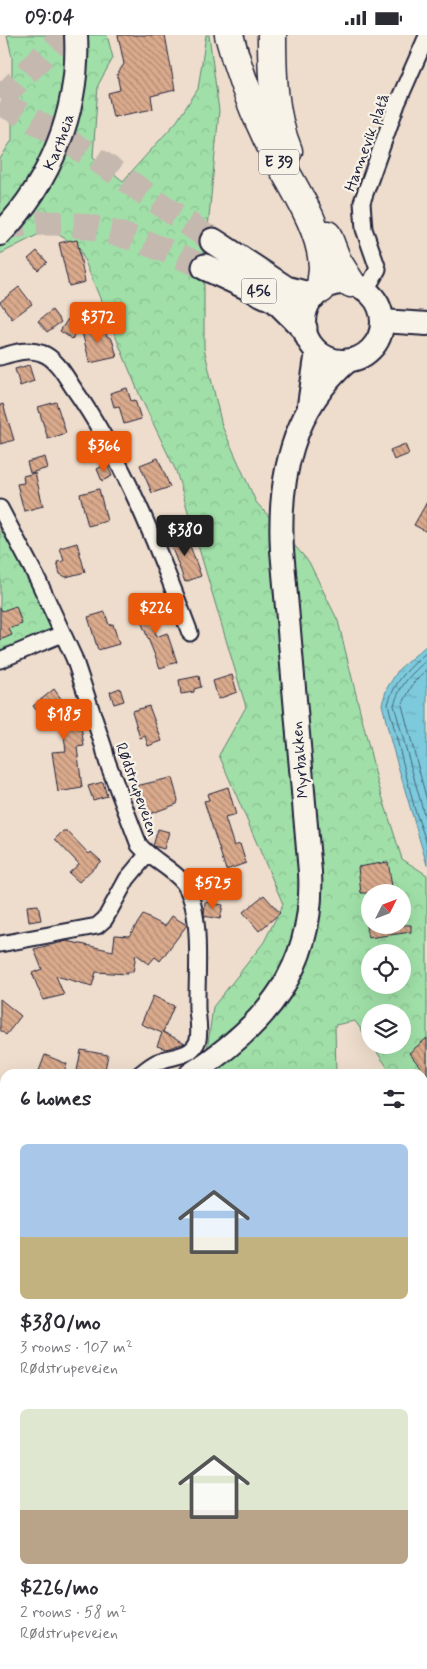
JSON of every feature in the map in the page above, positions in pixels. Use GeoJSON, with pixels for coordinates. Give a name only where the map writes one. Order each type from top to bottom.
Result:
{"type":"FeatureCollection","features":[{"type":"Feature","properties":{"kind":"highway","name":"E 39"},"geometry":{"type":"LineString","coordinates":[[229,35],[234,55],[259,120],[318,242],[323,266],[317,293]]}},
{"type":"Feature","properties":{"kind":"highway","name":"E 39"},"geometry":{"type":"LineString","coordinates":[[272,35],[275,96],[282,133],[297,170],[320,216],[337,261],[358,287]]}},
{"type":"Feature","properties":{"kind":"main road","name":"456"},"geometry":{"type":"LineString","coordinates":[[213,241],[286,289],[317,293]]}},
{"type":"Feature","properties":{"kind":"main road","name":"456"},"geometry":{"type":"LineString","coordinates":[[205,267],[276,300],[304,328]]}},
{"type":"Feature","properties":{"kind":"street","name":"Kartheia"},"geometry":{"type":"LineString","coordinates":[[0,234],[33,193],[56,151],[75,86],[76,35]]}},
{"type":"Feature","properties":{"kind":"street","name":"Hannevik platå"},"geometry":{"type":"LineString","coordinates":[[358,287],[378,269],[364,229],[362,202],[398,104],[427,36]]}},
{"type":"Feature","properties":{"kind":"street"},"geometry":{"type":"LineString","coordinates":[[331,284],[358,287],[374,298],[380,309],[382,321],[378,337],[369,351],[349,360],[328,358],[317,351],[308,341],[304,328],[305,311],[317,293],[331,284]]}},
{"type":"Feature","properties":{"kind":"street"},"geometry":{"type":"LineString","coordinates":[[382,321],[427,324]]}},
{"type":"Feature","properties":{"kind":"street"},"geometry":{"type":"LineString","coordinates":[[0,357],[30,351],[42,353],[62,371],[84,402],[123,473],[155,543],[190,633]]}},
{"type":"Feature","properties":{"kind":"street","name":"Myrbakken"},"geometry":{"type":"LineString","coordinates":[[198,1069],[238,1039],[272,1005],[293,971],[307,927],[310,879],[280,522],[286,470],[309,405],[317,351]]}},
{"type":"Feature","properties":{"kind":"street","name":"Myrbakken"},"geometry":{"type":"LineString","coordinates":[[309,405],[336,372],[349,360]]}},
{"type":"Feature","properties":{"kind":"street","name":"Rødstrupeveien"},"geometry":{"type":"LineString","coordinates":[[0,508],[82,678],[122,806],[140,845],[147,855],[172,871],[184,883],[190,897],[198,951],[197,1012],[200,1026],[196,1045],[190,1052],[156,1062],[147,1069]]}},
{"type":"Feature","properties":{"kind":"street"},"geometry":{"type":"LineString","coordinates":[[0,660],[62,634]]}},
{"type":"Feature","properties":{"kind":"street"},"geometry":{"type":"LineString","coordinates":[[0,944],[97,926],[105,919],[127,879],[147,855]]}},
{"type":"Feature","properties":{"kind":"green space"},"geometry":{"type":"Polygon","coordinates":[[[7,35],[107,35],[113,58],[98,85],[93,157],[123,181],[177,121],[198,89],[206,35],[209,35],[219,111],[204,271],[204,348],[222,426],[256,502],[309,562],[338,621],[377,780],[402,859],[427,875],[427,1069],[389,1069],[378,1054],[411,1054],[411,1004],[361,1004],[361,1029],[355,1021],[335,1025],[336,1069],[212,1069],[206,1058],[213,1007],[264,942],[283,904],[219,755],[246,707],[176,471],[140,396],[79,247],[49,229],[0,254],[0,159],[12,140],[12,57],[7,35]]]}},
{"type":"Feature","properties":{"kind":"green space"},"geometry":{"type":"Polygon","coordinates":[[[0,521],[51,607],[53,640],[0,663],[0,521]]]}},
{"type":"Feature","properties":{"kind":"water"},"geometry":{"type":"Polygon","coordinates":[[[427,645],[427,865],[391,742],[382,704],[387,688],[399,669],[427,645]]]}},
{"type":"Feature","properties":{"kind":"building"},"geometry":{"type":"Polygon","coordinates":[[[118,35],[165,35],[175,90],[151,96],[153,109],[113,117],[108,93],[120,90],[117,74],[124,64],[118,35]]]}},
{"type":"Feature","properties":{"kind":"building"},"geometry":{"type":"Polygon","coordinates":[[[77,240],[85,282],[69,286],[59,243],[77,240]]]}},
{"type":"Feature","properties":{"kind":"building"},"geometry":{"type":"Polygon","coordinates":[[[37,251],[47,262],[38,270],[28,259],[37,251]]]}},
{"type":"Feature","properties":{"kind":"building"},"geometry":{"type":"Polygon","coordinates":[[[19,287],[32,304],[12,319],[0,302],[19,287]]]}},
{"type":"Feature","properties":{"kind":"building"},"geometry":{"type":"Polygon","coordinates":[[[52,310],[61,322],[47,332],[38,321],[52,310]]]}},
{"type":"Feature","properties":{"kind":"building"},"geometry":{"type":"Polygon","coordinates":[[[68,319],[80,328],[72,339],[60,331],[68,319]]]}},
{"type":"Feature","properties":{"kind":"building"},"geometry":{"type":"Polygon","coordinates":[[[105,324],[107,336],[112,339],[117,357],[90,363],[81,329],[105,324]]]}},
{"type":"Feature","properties":{"kind":"building"},"geometry":{"type":"Polygon","coordinates":[[[29,365],[34,381],[20,386],[15,369],[29,365]]]}},
{"type":"Feature","properties":{"kind":"building"},"geometry":{"type":"Polygon","coordinates":[[[127,388],[131,401],[135,400],[141,419],[124,424],[119,406],[114,407],[110,393],[127,388]]]}},
{"type":"Feature","properties":{"kind":"building"},"geometry":{"type":"Polygon","coordinates":[[[56,402],[66,433],[48,439],[38,407],[56,402]]]}},
{"type":"Feature","properties":{"kind":"building"},"geometry":{"type":"Polygon","coordinates":[[[3,404],[14,440],[0,444],[0,405],[3,404]]]}},
{"type":"Feature","properties":{"kind":"building"},"geometry":{"type":"Polygon","coordinates":[[[405,444],[409,454],[394,460],[390,450],[405,444]]]}},
{"type":"Feature","properties":{"kind":"building"},"geometry":{"type":"Polygon","coordinates":[[[45,457],[48,468],[30,473],[27,462],[45,457]]]}},
{"type":"Feature","properties":{"kind":"building"},"geometry":{"type":"Polygon","coordinates":[[[158,458],[170,487],[152,493],[140,465],[158,458]]]}},
{"type":"Feature","properties":{"kind":"building"},"geometry":{"type":"Polygon","coordinates":[[[107,464],[112,476],[102,481],[97,469],[107,464]]]}},
{"type":"Feature","properties":{"kind":"building"},"geometry":{"type":"Polygon","coordinates":[[[35,473],[43,506],[24,511],[17,484],[24,483],[23,476],[35,473]]]}},
{"type":"Feature","properties":{"kind":"building"},"geometry":{"type":"Polygon","coordinates":[[[99,489],[107,521],[88,526],[80,494],[99,489]]]}},
{"type":"Feature","properties":{"kind":"building"},"geometry":{"type":"Polygon","coordinates":[[[427,502],[427,532],[414,525],[427,502]]]}},
{"type":"Feature","properties":{"kind":"building"},"geometry":{"type":"Polygon","coordinates":[[[185,532],[201,576],[185,582],[168,538],[185,532]]]}},
{"type":"Feature","properties":{"kind":"building"},"geometry":{"type":"Polygon","coordinates":[[[77,543],[85,572],[66,577],[60,574],[57,562],[64,561],[60,548],[77,543]]]}},
{"type":"Feature","properties":{"kind":"building"},"geometry":{"type":"Polygon","coordinates":[[[152,599],[156,637],[167,633],[177,662],[160,668],[134,604],[152,599]]]}},
{"type":"Feature","properties":{"kind":"building"},"geometry":{"type":"Polygon","coordinates":[[[16,606],[22,624],[9,629],[12,635],[0,640],[0,607],[2,611],[16,606]]]}},
{"type":"Feature","properties":{"kind":"building"},"geometry":{"type":"Polygon","coordinates":[[[105,612],[109,625],[113,624],[119,644],[98,650],[88,617],[105,612]]]}},
{"type":"Feature","properties":{"kind":"building"},"geometry":{"type":"Polygon","coordinates":[[[232,675],[237,692],[218,699],[213,681],[232,675]]]}},
{"type":"Feature","properties":{"kind":"building"},"geometry":{"type":"Polygon","coordinates":[[[199,676],[201,687],[194,689],[194,692],[181,694],[179,680],[199,676]]]}},
{"type":"Feature","properties":{"kind":"building"},"geometry":{"type":"Polygon","coordinates":[[[120,688],[124,701],[114,704],[110,692],[120,688]]]}},
{"type":"Feature","properties":{"kind":"building"},"geometry":{"type":"Polygon","coordinates":[[[54,689],[81,726],[84,746],[77,747],[82,788],[58,792],[52,752],[66,751],[63,728],[53,716],[46,722],[33,706],[54,689]]]}},
{"type":"Feature","properties":{"kind":"building"},"geometry":{"type":"Polygon","coordinates":[[[149,706],[162,741],[148,746],[145,736],[140,738],[132,711],[149,706]]]}},
{"type":"Feature","properties":{"kind":"building"},"geometry":{"type":"Polygon","coordinates":[[[172,778],[178,800],[177,804],[144,816],[136,786],[172,778]]]}},
{"type":"Feature","properties":{"kind":"building"},"geometry":{"type":"Polygon","coordinates":[[[103,782],[107,796],[93,800],[88,786],[103,782]]]}},
{"type":"Feature","properties":{"kind":"building"},"geometry":{"type":"Polygon","coordinates":[[[228,787],[236,815],[225,818],[234,846],[240,844],[246,863],[226,870],[204,801],[209,800],[207,794],[228,787]]]}},
{"type":"Feature","properties":{"kind":"building"},"geometry":{"type":"Polygon","coordinates":[[[158,829],[169,832],[164,849],[153,846],[158,829]]]}},
{"type":"Feature","properties":{"kind":"building"},"geometry":{"type":"Polygon","coordinates":[[[63,831],[67,831],[89,854],[91,852],[101,861],[79,882],[69,873],[79,864],[55,839],[63,831]]]}},
{"type":"Feature","properties":{"kind":"building"},"geometry":{"type":"Polygon","coordinates":[[[388,862],[392,884],[361,884],[361,893],[358,867],[388,862]]]}},
{"type":"Feature","properties":{"kind":"building"},"geometry":{"type":"Polygon","coordinates":[[[264,895],[280,913],[259,931],[243,912],[264,895]]]}},
{"type":"Feature","properties":{"kind":"building"},"geometry":{"type":"Polygon","coordinates":[[[205,902],[223,905],[220,919],[204,916],[205,902]]]}},
{"type":"Feature","properties":{"kind":"building"},"geometry":{"type":"Polygon","coordinates":[[[38,905],[41,920],[29,922],[27,906],[38,905]]]}},
{"type":"Feature","properties":{"kind":"building"},"geometry":{"type":"Polygon","coordinates":[[[143,915],[165,926],[172,916],[187,925],[160,961],[155,957],[149,964],[136,954],[133,972],[127,972],[127,974],[96,972],[92,986],[56,976],[64,995],[43,1000],[32,973],[42,969],[34,949],[67,941],[113,951],[115,935],[129,936],[143,915]]]}},
{"type":"Feature","properties":{"kind":"building"},"geometry":{"type":"Polygon","coordinates":[[[367,934],[397,934],[368,938],[367,934]]]}},
{"type":"Feature","properties":{"kind":"building"},"geometry":{"type":"Polygon","coordinates":[[[153,996],[174,1006],[163,1032],[185,1043],[166,1049],[157,1046],[162,1033],[141,1024],[153,996]]]}},
{"type":"Feature","properties":{"kind":"building"},"geometry":{"type":"Polygon","coordinates":[[[0,999],[21,1016],[6,1035],[0,1030],[0,999]]]}},
{"type":"Feature","properties":{"kind":"building"},"geometry":{"type":"Polygon","coordinates":[[[427,1038],[427,1069],[422,1069],[410,1054],[427,1038]]]}},
{"type":"Feature","properties":{"kind":"building"},"geometry":{"type":"Polygon","coordinates":[[[81,1050],[108,1055],[105,1069],[77,1069],[81,1050]]]}},
{"type":"Feature","properties":{"kind":"building"},"geometry":{"type":"Polygon","coordinates":[[[45,1055],[67,1064],[65,1069],[40,1069],[45,1055]]]}},
{"type":"Feature","properties":{"kind":"tunnel"},"geometry":{"type":"LineString","coordinates":[[0,99],[64,35]]}},
{"type":"Feature","properties":{"kind":"tunnel"},"geometry":{"type":"LineString","coordinates":[[0,103],[83,151],[213,241]]}},
{"type":"Feature","properties":{"kind":"tunnel"},"geometry":{"type":"LineString","coordinates":[[0,229],[27,224],[79,225],[131,238],[205,267]]}}]}
